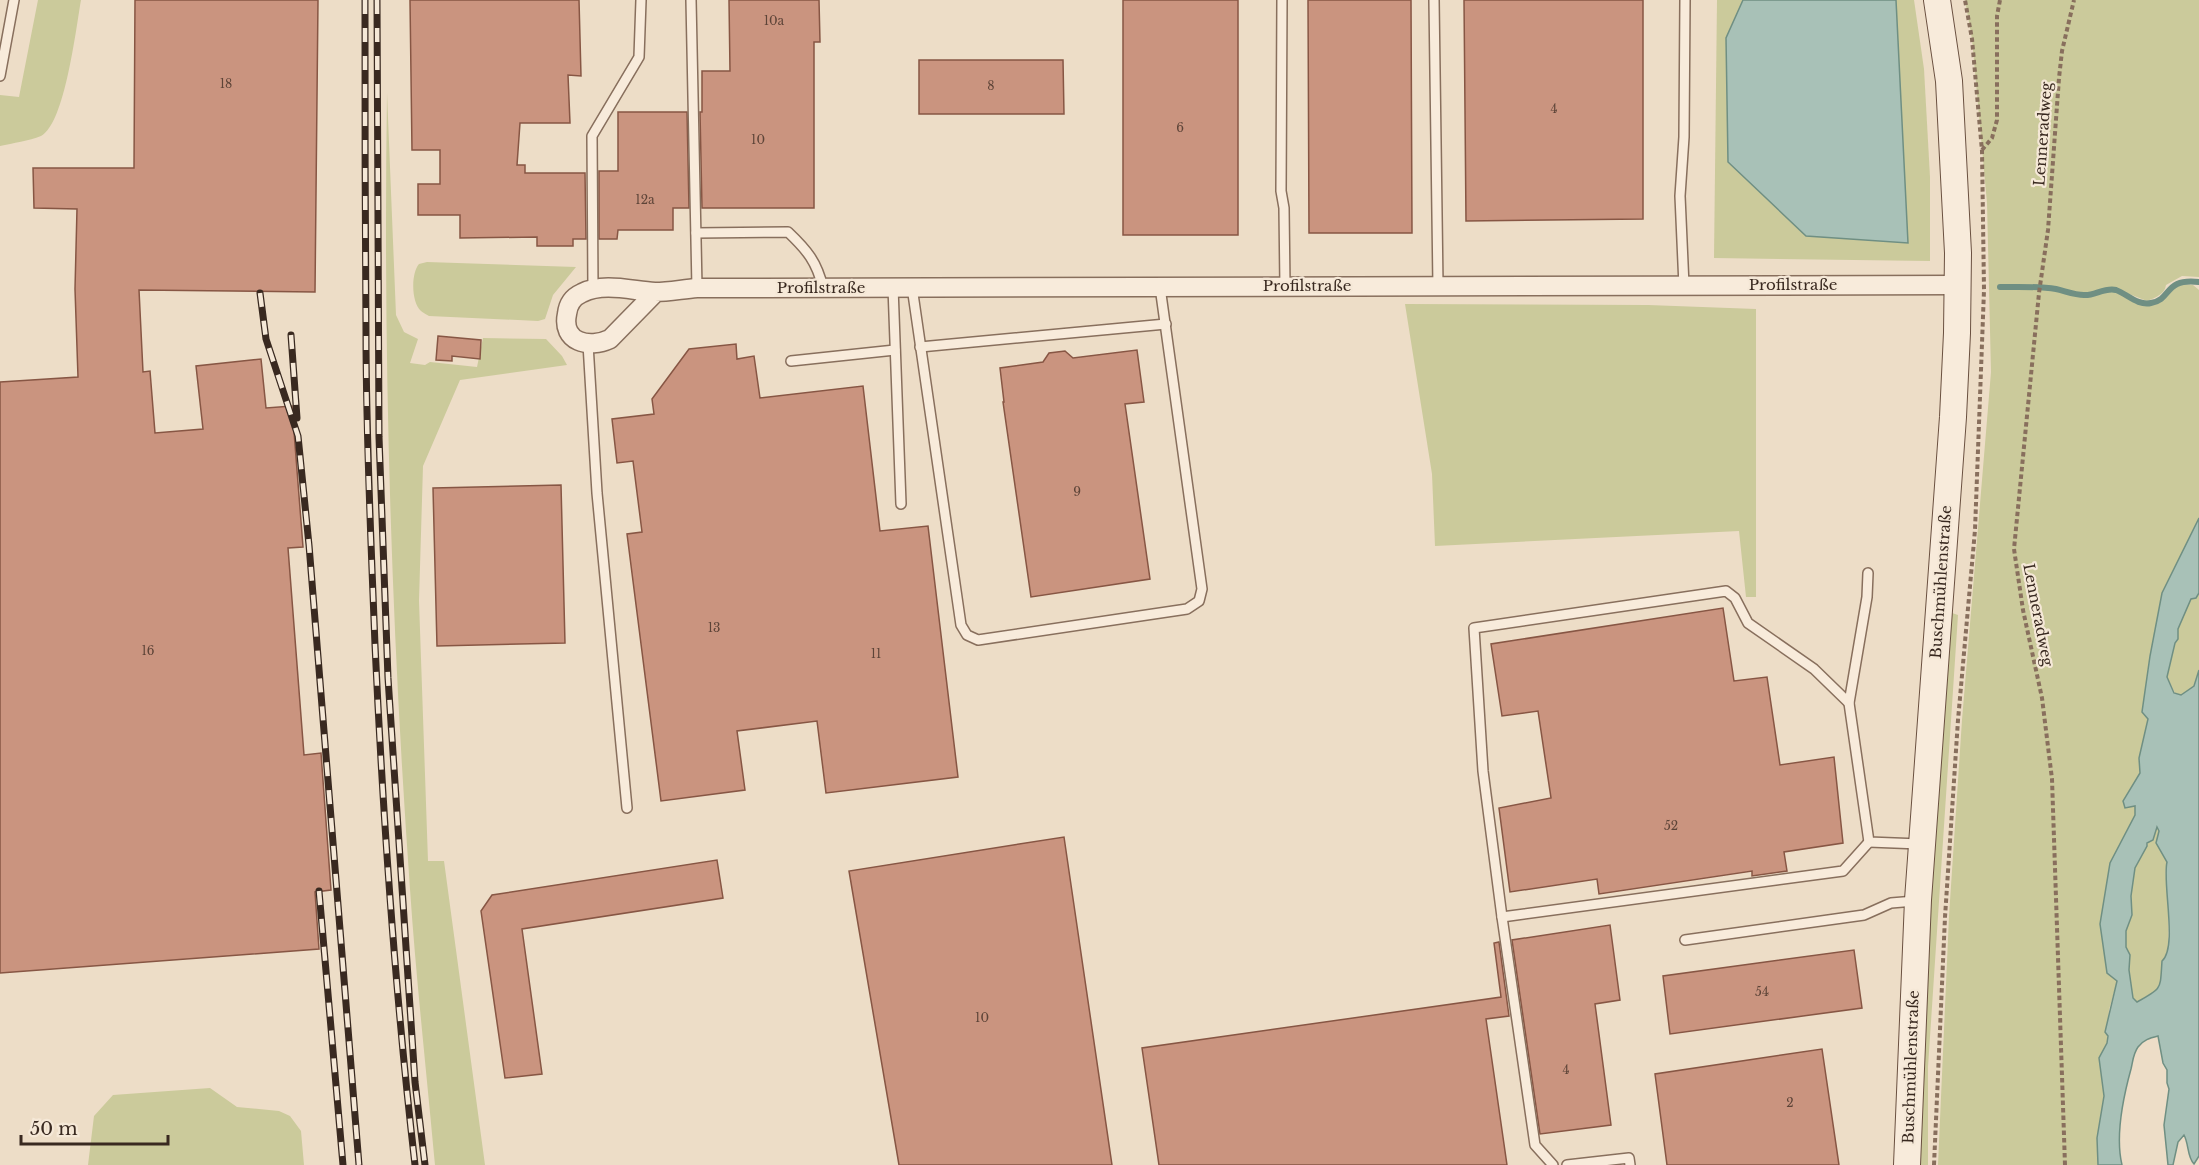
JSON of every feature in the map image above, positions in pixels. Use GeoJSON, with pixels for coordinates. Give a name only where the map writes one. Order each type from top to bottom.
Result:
{"type":"FeatureCollection","features":[{"type":"Feature","properties":{"kind":"street","name":"Buschmühlenstraße"},"geometry":{"type":"LineString","coordinates":[[1907,1165],[1918,900],[1954,394],[1958,285],[1948,81],[1937,0]]}},
{"type":"Feature","properties":{"kind":"street","name":"Profilstraße"},"geometry":{"type":"LineString","coordinates":[[593,289],[628,288],[656,292],[697,288],[1958,285]]}},
{"type":"Feature","properties":{"kind":"street"},"geometry":{"type":"LineString","coordinates":[[593,289],[574,298],[568,306],[566,317],[566,326],[572,336],[588,344],[610,339],[656,292]]}},
{"type":"Feature","properties":{"kind":"lane"},"geometry":{"type":"LineString","coordinates":[[0,76],[14,0]]}},
{"type":"Feature","properties":{"kind":"lane"},"geometry":{"type":"LineString","coordinates":[[593,289],[592,136],[639,57],[641,0]]}},
{"type":"Feature","properties":{"kind":"lane"},"geometry":{"type":"LineString","coordinates":[[691,0],[697,288]]}},
{"type":"Feature","properties":{"kind":"lane"},"geometry":{"type":"LineString","coordinates":[[1282,0],[1281,191],[1284,208],[1285,286]]}},
{"type":"Feature","properties":{"kind":"lane"},"geometry":{"type":"LineString","coordinates":[[1434,0],[1438,286]]}},
{"type":"Feature","properties":{"kind":"lane"},"geometry":{"type":"LineString","coordinates":[[1684,286],[1680,196],[1684,137],[1685,0]]}},
{"type":"Feature","properties":{"kind":"lane"},"geometry":{"type":"LineString","coordinates":[[696,232],[788,232],[802,245],[818,268],[823,288]]}},
{"type":"Feature","properties":{"kind":"lane"},"geometry":{"type":"LineString","coordinates":[[893,287],[901,504]]}},
{"type":"Feature","properties":{"kind":"lane"},"geometry":{"type":"LineString","coordinates":[[912,287],[961,625],[967,635],[978,640],[1187,609],[1199,601],[1202,590],[1160,287]]}},
{"type":"Feature","properties":{"kind":"lane"},"geometry":{"type":"LineString","coordinates":[[920,347],[1166,324]]}},
{"type":"Feature","properties":{"kind":"lane"},"geometry":{"type":"LineString","coordinates":[[588,344],[597,493],[627,808]]}},
{"type":"Feature","properties":{"kind":"lane"},"geometry":{"type":"LineString","coordinates":[[791,361],[895,350]]}},
{"type":"Feature","properties":{"kind":"lane"},"geometry":{"type":"LineString","coordinates":[[1868,573],[1867,597],[1849,704],[1869,842]]}},
{"type":"Feature","properties":{"kind":"lane"},"geometry":{"type":"LineString","coordinates":[[1553,1165],[1535,1145],[1483,771],[1474,628],[1726,591],[1735,598],[1748,623],[1814,669],[1849,704]]}},
{"type":"Feature","properties":{"kind":"lane"},"geometry":{"type":"LineString","coordinates":[[1869,842],[1922,844]]}},
{"type":"Feature","properties":{"kind":"lane"},"geometry":{"type":"LineString","coordinates":[[1502,917],[1843,871],[1869,842]]}},
{"type":"Feature","properties":{"kind":"lane"},"geometry":{"type":"LineString","coordinates":[[1684,940],[1864,915],[1891,903],[1918,900]]}},
{"type":"Feature","properties":{"kind":"lane"},"geometry":{"type":"LineString","coordinates":[[1567,1165],[1629,1158],[1630,1165]]}},
{"type":"Feature","properties":{"kind":"path"},"geometry":{"type":"LineString","coordinates":[[1934,1165],[1948,870],[1958,720],[1975,530],[1984,290],[1982,151],[1972,39],[1965,0]]}},
{"type":"Feature","properties":{"kind":"path"},"geometry":{"type":"LineString","coordinates":[[1982,151],[1992,138],[1997,120],[1997,16],[2000,0]]}},
{"type":"Feature","properties":{"kind":"path","name":"Lenneradweg"},"geometry":{"type":"LineString","coordinates":[[2065,1165],[2052,780],[2042,698],[2023,610],[2014,549],[2040,283],[2048,230],[2061,60],[2074,0]]}},
{"type":"Feature","properties":{"kind":"green space"},"geometry":{"type":"Polygon","coordinates":[[[38,0],[81,0],[63,95],[57,114],[41,136],[0,146],[0,95],[19,97],[38,0]]]}},
{"type":"Feature","properties":{"kind":"green space"},"geometry":{"type":"Polygon","coordinates":[[[1717,0],[1914,0],[1924,69],[1930,177],[1930,261],[1714,258],[1717,0]]]}},
{"type":"Feature","properties":{"kind":"green space"},"geometry":{"type":"Polygon","coordinates":[[[1965,0],[2199,0],[2199,277],[2182,276],[2166,285],[2164,291],[2159,295],[2147,301],[2114,288],[2090,294],[2114,292],[2140,304],[2149,305],[2158,302],[2181,284],[2193,285],[2199,290],[2199,518],[2162,593],[2142,712],[2148,719],[2139,758],[2140,773],[2124,801],[2135,806],[2135,815],[2110,863],[2117,981],[2109,1010],[2107,1043],[2099,1058],[2104,1096],[2097,1138],[2098,1165],[1938,1165],[1949,916],[1962,720],[1991,372],[1987,203],[1972,39],[1965,0]]]}},
{"type":"Feature","properties":{"kind":"green space"},"geometry":{"type":"Polygon","coordinates":[[[387,93],[396,315],[404,332],[418,339],[410,363],[425,365],[430,362],[477,367],[483,338],[546,339],[567,365],[460,380],[423,466],[419,601],[428,861],[444,861],[485,1165],[435,1165],[418,989],[403,790],[393,591],[386,292],[387,93]]]}},
{"type":"Feature","properties":{"kind":"green space"},"geometry":{"type":"Polygon","coordinates":[[[427,262],[576,267],[553,295],[545,319],[538,321],[429,316],[418,307],[413,288],[416,268],[419,264],[427,262]]]}},
{"type":"Feature","properties":{"kind":"green space"},"geometry":{"type":"Polygon","coordinates":[[[1405,304],[1648,305],[1756,309],[1756,597],[1746,597],[1739,531],[1435,546],[1432,474],[1405,304]]]}},
{"type":"Feature","properties":{"kind":"green space"},"geometry":{"type":"Polygon","coordinates":[[[2199,593],[2199,670],[2194,686],[2181,695],[2175,693],[2167,677],[2178,639],[2178,629],[2191,599],[2196,598],[2199,593]]]}},
{"type":"Feature","properties":{"kind":"green space"},"geometry":{"type":"Polygon","coordinates":[[[1952,613],[1958,615],[1928,1067],[1928,1165],[1920,1165],[1927,958],[1952,613]]]}},
{"type":"Feature","properties":{"kind":"green space"},"geometry":{"type":"Polygon","coordinates":[[[2157,826],[2158,844],[2167,862],[2168,954],[2159,989],[2137,1002],[2133,998],[2126,931],[2132,915],[2131,896],[2135,868],[2157,826]]]}},
{"type":"Feature","properties":{"kind":"green space"},"geometry":{"type":"Polygon","coordinates":[[[210,1088],[237,1107],[279,1111],[290,1116],[301,1131],[304,1165],[88,1165],[94,1116],[113,1095],[210,1088]]]}},
{"type":"Feature","properties":{"kind":"shaded area"},"geometry":{"type":"Polygon","coordinates":[[[1743,0],[1896,0],[1908,243],[1806,236],[1728,162],[1726,38],[1743,0]]]}},
{"type":"Feature","properties":{"kind":"shaded area"},"geometry":{"type":"Polygon","coordinates":[[[2199,518],[2199,593],[2196,598],[2191,599],[2178,629],[2178,639],[2167,677],[2174,693],[2181,695],[2194,686],[2199,670],[2199,1156],[2194,1164],[2190,1158],[2184,1135],[2178,1142],[2173,1165],[2168,1165],[2164,1125],[2169,1089],[2167,1070],[2163,1063],[2158,1036],[2142,1043],[2134,1055],[2121,1117],[2119,1142],[2122,1165],[2098,1165],[2097,1138],[2104,1096],[2099,1058],[2107,1043],[2108,1036],[2105,1032],[2117,981],[2107,973],[2100,924],[2110,863],[2135,815],[2135,806],[2125,808],[2123,801],[2140,773],[2139,758],[2148,719],[2142,712],[2162,593],[2199,518]],[[2157,827],[2153,840],[2147,843],[2135,868],[2131,896],[2132,915],[2126,931],[2133,998],[2137,1002],[2152,994],[2158,987],[2162,961],[2167,954],[2169,943],[2167,862],[2156,843],[2159,831],[2157,827]]]}},
{"type":"Feature","properties":{"kind":"building"},"geometry":{"type":"Polygon","coordinates":[[[135,0],[318,0],[315,292],[139,290],[143,372],[150,371],[155,433],[203,429],[196,366],[261,359],[266,408],[292,406],[303,547],[288,548],[304,755],[321,753],[331,890],[315,892],[319,949],[0,973],[0,382],[78,377],[75,289],[77,209],[34,208],[33,168],[134,168],[135,0]]]}},
{"type":"Feature","properties":{"kind":"building"},"geometry":{"type":"Polygon","coordinates":[[[410,0],[579,0],[581,76],[568,75],[570,123],[520,123],[517,165],[525,165],[525,173],[585,173],[586,239],[573,239],[573,246],[537,246],[537,237],[460,238],[460,215],[418,215],[418,184],[440,184],[440,150],[412,150],[410,0]]]}},
{"type":"Feature","properties":{"kind":"building"},"geometry":{"type":"Polygon","coordinates":[[[729,0],[819,0],[820,42],[814,42],[814,208],[702,208],[700,112],[702,112],[702,71],[730,71],[729,0]]]}},
{"type":"Feature","properties":{"kind":"building"},"geometry":{"type":"Polygon","coordinates":[[[1123,0],[1238,0],[1238,235],[1123,235],[1123,0]]]}},
{"type":"Feature","properties":{"kind":"building"},"geometry":{"type":"Polygon","coordinates":[[[1308,0],[1411,0],[1412,233],[1309,233],[1308,0]]]}},
{"type":"Feature","properties":{"kind":"building"},"geometry":{"type":"Polygon","coordinates":[[[1464,0],[1643,0],[1643,219],[1466,221],[1464,0]]]}},
{"type":"Feature","properties":{"kind":"building"},"geometry":{"type":"Polygon","coordinates":[[[919,60],[1063,60],[1064,114],[919,114],[919,60]]]}},
{"type":"Feature","properties":{"kind":"building"},"geometry":{"type":"Polygon","coordinates":[[[618,112],[687,112],[689,208],[673,208],[673,230],[618,230],[617,239],[599,239],[599,171],[618,171],[618,112]]]}},
{"type":"Feature","properties":{"kind":"building"},"geometry":{"type":"Polygon","coordinates":[[[438,336],[481,340],[480,359],[452,356],[452,361],[436,360],[438,336]]]}},
{"type":"Feature","properties":{"kind":"building"},"geometry":{"type":"Polygon","coordinates":[[[736,344],[737,359],[754,356],[760,398],[863,386],[880,531],[928,526],[958,777],[826,793],[817,721],[737,731],[745,790],[661,801],[627,534],[642,532],[633,461],[617,463],[612,419],[654,414],[652,399],[689,349],[736,344]]]}},
{"type":"Feature","properties":{"kind":"building"},"geometry":{"type":"Polygon","coordinates":[[[1137,350],[1144,402],[1125,404],[1150,579],[1031,597],[1000,368],[1043,362],[1049,353],[1065,351],[1073,358],[1137,350]]]}},
{"type":"Feature","properties":{"kind":"building"},"geometry":{"type":"Polygon","coordinates":[[[561,485],[565,643],[437,646],[433,488],[561,485]]]}},
{"type":"Feature","properties":{"kind":"building"},"geometry":{"type":"Polygon","coordinates":[[[1723,608],[1734,681],[1767,677],[1780,765],[1834,757],[1843,843],[1784,852],[1787,871],[1752,876],[1752,871],[1599,894],[1597,879],[1510,892],[1499,808],[1551,798],[1538,711],[1502,716],[1491,644],[1723,608]]]}},
{"type":"Feature","properties":{"kind":"building"},"geometry":{"type":"Polygon","coordinates":[[[1064,837],[1112,1165],[899,1165],[849,871],[1064,837]]]}},
{"type":"Feature","properties":{"kind":"building"},"geometry":{"type":"Polygon","coordinates":[[[717,860],[723,898],[522,929],[542,1074],[505,1078],[481,911],[492,895],[717,860]]]}},
{"type":"Feature","properties":{"kind":"building"},"geometry":{"type":"Polygon","coordinates":[[[1610,925],[1620,1000],[1595,1004],[1611,1125],[1540,1134],[1512,940],[1610,925]]]}},
{"type":"Feature","properties":{"kind":"building"},"geometry":{"type":"Polygon","coordinates":[[[1499,942],[1509,1016],[1486,1019],[1507,1165],[1159,1165],[1142,1048],[1501,997],[1494,943],[1499,942]]]}},
{"type":"Feature","properties":{"kind":"building"},"geometry":{"type":"Polygon","coordinates":[[[1854,950],[1862,1008],[1670,1034],[1663,976],[1854,950]]]}},
{"type":"Feature","properties":{"kind":"building"},"geometry":{"type":"Polygon","coordinates":[[[1822,1049],[1839,1165],[1667,1165],[1655,1074],[1822,1049]]]}},
{"type":"Feature","properties":{"kind":"waterway"},"geometry":{"type":"LineString","coordinates":[[2000,287],[2049,288],[2084,295],[2112,289],[2137,301],[2151,303],[2158,301],[2179,283],[2199,282]]}},
{"type":"Feature","properties":{"kind":"railway"},"geometry":{"type":"LineString","coordinates":[[365,0],[366,373],[375,645],[390,905],[415,1165]]}},
{"type":"Feature","properties":{"kind":"railway"},"geometry":{"type":"LineString","coordinates":[[377,0],[379,437],[388,678],[415,1082],[425,1165]]}},
{"type":"Feature","properties":{"kind":"railway"},"geometry":{"type":"LineString","coordinates":[[260,293],[266,339],[298,436],[309,545],[359,1165]]}},
{"type":"Feature","properties":{"kind":"railway"},"geometry":{"type":"LineString","coordinates":[[291,335],[297,418]]}},
{"type":"Feature","properties":{"kind":"railway"},"geometry":{"type":"LineString","coordinates":[[319,891],[343,1165]]}}]}
